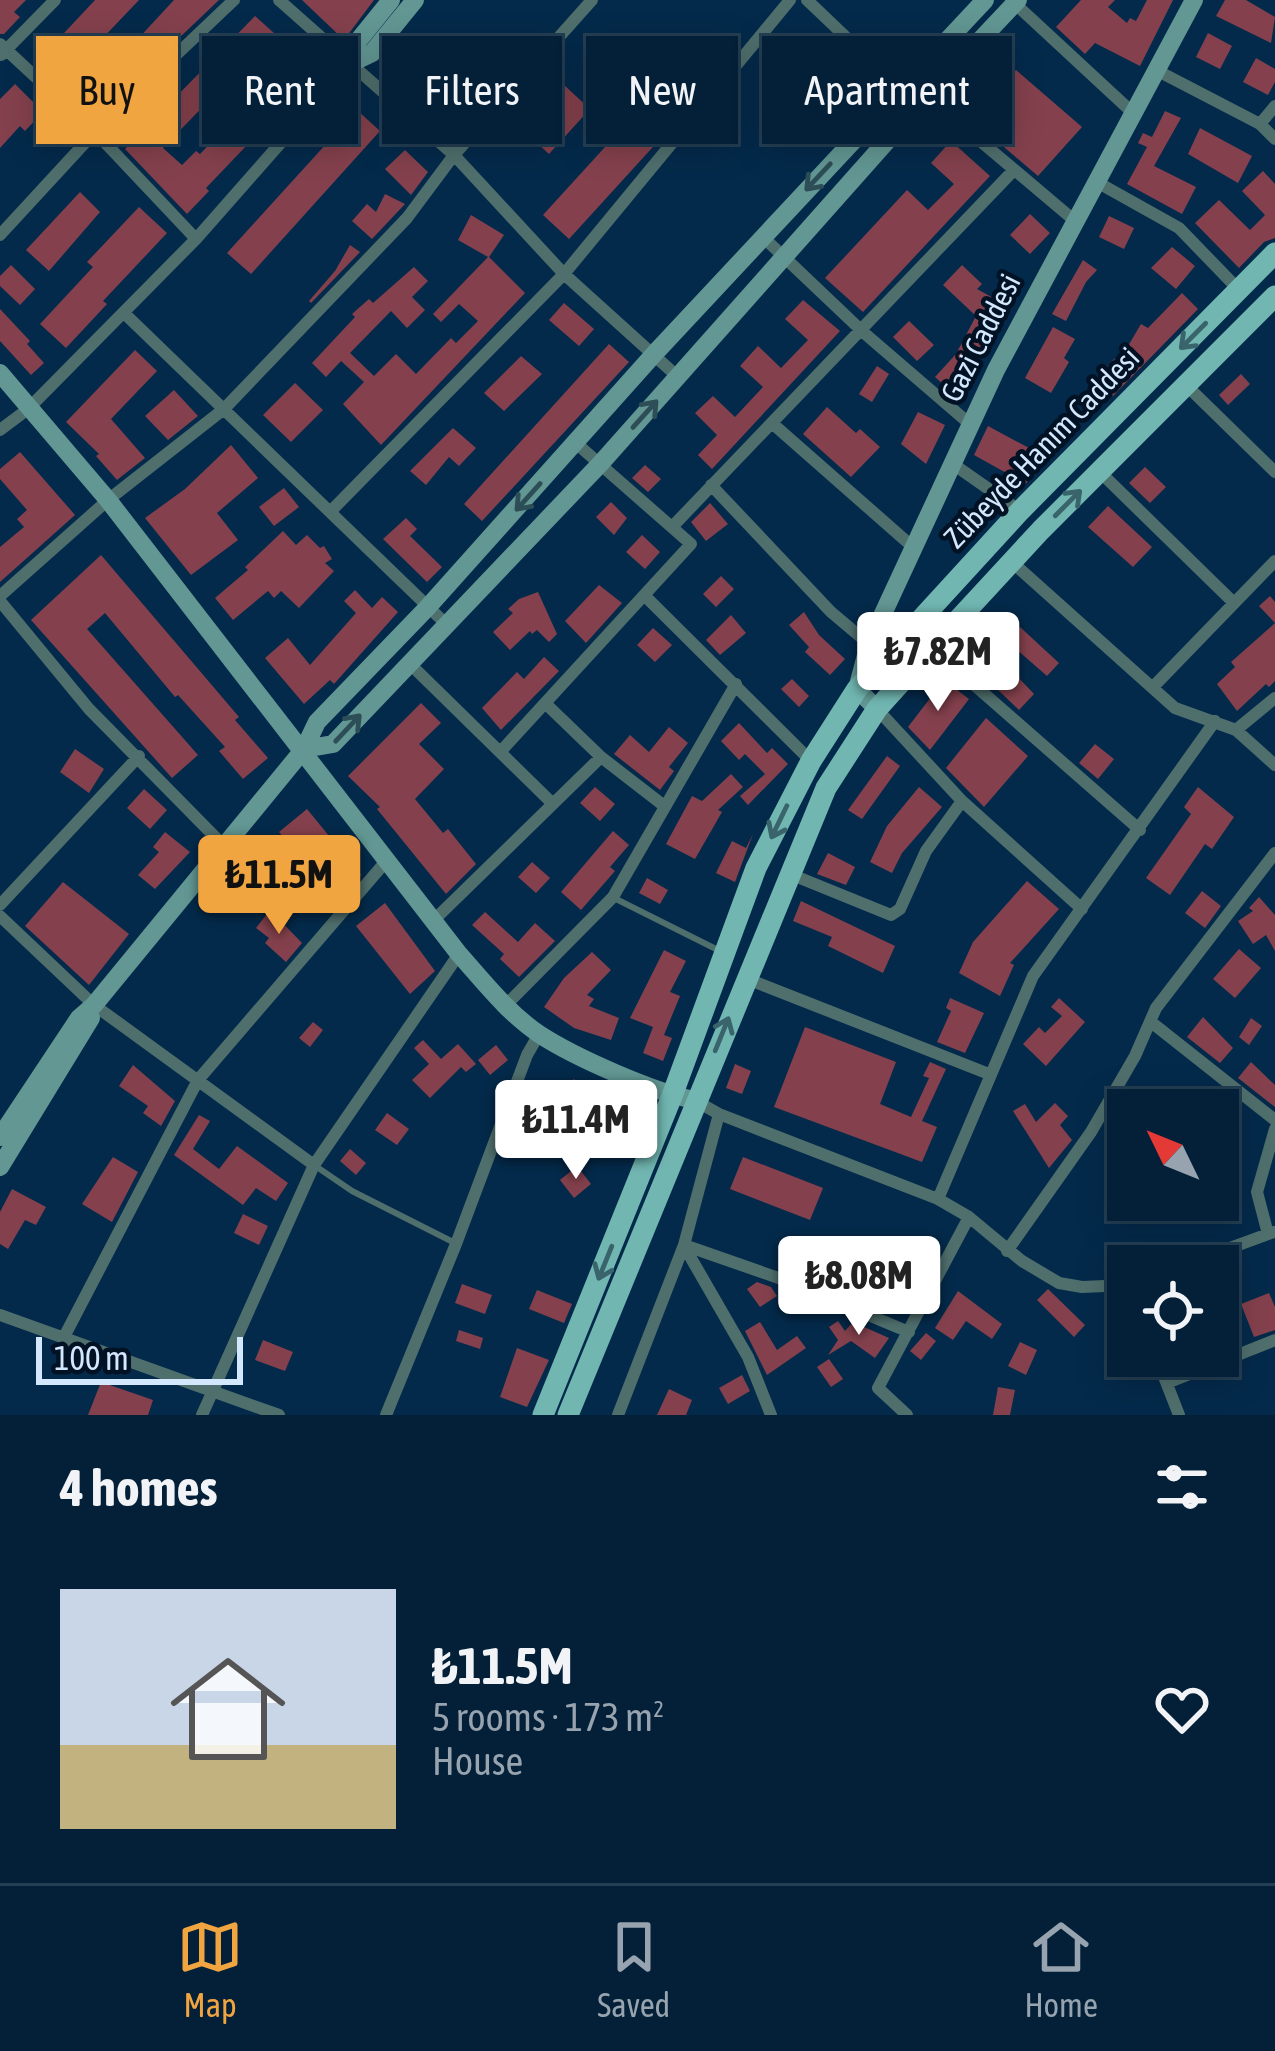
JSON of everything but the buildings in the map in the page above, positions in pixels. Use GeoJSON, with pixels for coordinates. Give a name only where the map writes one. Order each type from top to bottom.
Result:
{"type":"FeatureCollection","features":[{"type":"Feature","properties":{"kind":"main road","name":"Zübeyde Hanım Caddesi"},"geometry":{"type":"LineString","coordinates":[[543,1415],[672,1096],[756,868],[811,761],[857,688],[1020,511],[1275,253]]}},
{"type":"Feature","properties":{"kind":"main road"},"geometry":{"type":"LineString","coordinates":[[568,1415],[826,788],[877,709],[932,648],[1100,471],[1271,307]]}},
{"type":"Feature","properties":{"kind":"street"},"geometry":{"type":"LineString","coordinates":[[36,80],[2,50],[55,0]]}},
{"type":"Feature","properties":{"kind":"street"},"geometry":{"type":"LineString","coordinates":[[178,53],[234,0]]}},
{"type":"Feature","properties":{"kind":"street"},"geometry":{"type":"LineString","coordinates":[[279,0],[320,36]]}},
{"type":"Feature","properties":{"kind":"street"},"geometry":{"type":"LineString","coordinates":[[358,41],[391,0]]}},
{"type":"Feature","properties":{"kind":"street"},"geometry":{"type":"LineString","coordinates":[[358,60],[373,53],[415,0]]}},
{"type":"Feature","properties":{"kind":"street"},"geometry":{"type":"LineString","coordinates":[[223,845],[89,709],[0,599],[108,500],[224,410],[407,218],[454,155],[592,0]]}},
{"type":"Feature","properties":{"kind":"street"},"geometry":{"type":"LineString","coordinates":[[330,512],[564,274],[790,0]]}},
{"type":"Feature","properties":{"kind":"street"},"geometry":{"type":"LineString","coordinates":[[807,0],[845,36]]}},
{"type":"Feature","properties":{"kind":"street"},"geometry":{"type":"LineString","coordinates":[[951,36],[985,0]]}},
{"type":"Feature","properties":{"kind":"street","name":"Gazi Caddesi"},"geometry":{"type":"LineString","coordinates":[[857,688],[868,644],[971,424],[1194,0]]}},
{"type":"Feature","properties":{"kind":"street"},"geometry":{"type":"LineString","coordinates":[[982,36],[1015,1],[1132,113]]}},
{"type":"Feature","properties":{"kind":"street"},"geometry":{"type":"LineString","coordinates":[[358,69],[454,155],[564,274],[678,377]]}},
{"type":"Feature","properties":{"kind":"street"},"geometry":{"type":"LineString","coordinates":[[1156,70],[1260,124],[1275,139]]}},
{"type":"Feature","properties":{"kind":"street"},"geometry":{"type":"LineString","coordinates":[[1260,124],[1275,106]]}},
{"type":"Feature","properties":{"kind":"street"},"geometry":{"type":"LineString","coordinates":[[0,235],[84,144]]}},
{"type":"Feature","properties":{"kind":"street"},"geometry":{"type":"LineString","coordinates":[[106,144],[196,239]]}},
{"type":"Feature","properties":{"kind":"street"},"geometry":{"type":"LineString","coordinates":[[0,430],[28,409],[124,313],[280,144]]}},
{"type":"Feature","properties":{"kind":"street"},"geometry":{"type":"LineString","coordinates":[[0,1137],[79,1018],[304,749],[317,722],[427,608],[850,144]]}},
{"type":"Feature","properties":{"kind":"street"},"geometry":{"type":"LineString","coordinates":[[304,749],[333,743],[601,463],[884,144]]}},
{"type":"Feature","properties":{"kind":"street"},"geometry":{"type":"LineString","coordinates":[[977,144],[1075,220]]}},
{"type":"Feature","properties":{"kind":"street"},"geometry":{"type":"LineString","coordinates":[[672,527],[1012,172]]}},
{"type":"Feature","properties":{"kind":"street"},"geometry":{"type":"LineString","coordinates":[[1095,182],[1179,228],[1239,290]]}},
{"type":"Feature","properties":{"kind":"street"},"geometry":{"type":"LineString","coordinates":[[763,237],[863,332],[971,424]]}},
{"type":"Feature","properties":{"kind":"street"},"geometry":{"type":"LineString","coordinates":[[124,313],[446,624]]}},
{"type":"Feature","properties":{"kind":"street"},"geometry":{"type":"LineString","coordinates":[[0,374],[108,500],[505,1006],[539,1034],[672,1096],[695,1100],[719,1114],[938,1199],[1048,1277],[1072,1286],[1107,1286]]}},
{"type":"Feature","properties":{"kind":"street"},"geometry":{"type":"LineString","coordinates":[[1186,385],[1275,472]]}},
{"type":"Feature","properties":{"kind":"street"},"geometry":{"type":"LineString","coordinates":[[773,424],[914,548]]}},
{"type":"Feature","properties":{"kind":"street"},"geometry":{"type":"LineString","coordinates":[[502,750],[691,544],[577,444]]}},
{"type":"Feature","properties":{"kind":"street"},"geometry":{"type":"LineString","coordinates":[[952,464],[1020,511]]}},
{"type":"Feature","properties":{"kind":"street"},"geometry":{"type":"LineString","coordinates":[[1100,471],[1234,603]]}},
{"type":"Feature","properties":{"kind":"street"},"geometry":{"type":"LineString","coordinates":[[711,485],[831,612],[868,644]]}},
{"type":"Feature","properties":{"kind":"street"},"geometry":{"type":"LineString","coordinates":[[1153,687],[1275,560]]}},
{"type":"Feature","properties":{"kind":"street"},"geometry":{"type":"LineString","coordinates":[[1012,562],[1175,708],[1237,730],[1275,765]]}},
{"type":"Feature","properties":{"kind":"street"},"geometry":{"type":"LineString","coordinates":[[646,597],[811,761]]}},
{"type":"Feature","properties":{"kind":"street"},"geometry":{"type":"LineString","coordinates":[[932,648],[1140,830]]}},
{"type":"Feature","properties":{"kind":"street"},"geometry":{"type":"LineString","coordinates":[[409,663],[553,804]]}},
{"type":"Feature","properties":{"kind":"street"},"geometry":{"type":"LineString","coordinates":[[505,1006],[613,897],[736,684]]}},
{"type":"Feature","properties":{"kind":"street"},"geometry":{"type":"LineString","coordinates":[[857,688],[962,801],[1082,909]]}},
{"type":"Feature","properties":{"kind":"street"},"geometry":{"type":"LineString","coordinates":[[1237,730],[1275,698]]}},
{"type":"Feature","properties":{"kind":"street"},"geometry":{"type":"LineString","coordinates":[[545,703],[601,758],[663,805]]}},
{"type":"Feature","properties":{"kind":"street"},"geometry":{"type":"LineString","coordinates":[[938,1199],[1033,976],[1215,722]]}},
{"type":"Feature","properties":{"kind":"street"},"geometry":{"type":"LineString","coordinates":[[0,905],[139,756]]}},
{"type":"Feature","properties":{"kind":"street"},"geometry":{"type":"LineString","coordinates":[[434,920],[601,758]]}},
{"type":"Feature","properties":{"kind":"street"},"geometry":{"type":"LineString","coordinates":[[789,873],[891,915],[900,909],[934,836],[962,801]]}},
{"type":"Feature","properties":{"kind":"street"},"geometry":{"type":"LineString","coordinates":[[1007,1251],[1091,1132],[1171,987],[1275,854]]}},
{"type":"Feature","properties":{"kind":"street"},"geometry":{"type":"LineString","coordinates":[[64,1337],[198,1080],[388,859]]}},
{"type":"Feature","properties":{"kind":"street"},"geometry":{"type":"LineString","coordinates":[[0,916],[94,1005],[314,1166]]}},
{"type":"Feature","properties":{"kind":"street"},"geometry":{"type":"LineString","coordinates":[[202,1415],[314,1166],[460,954]]}},
{"type":"Feature","properties":{"kind":"street"},"geometry":{"type":"LineString","coordinates":[[746,978],[988,1074]]}},
{"type":"Feature","properties":{"kind":"street"},"geometry":{"type":"LineString","coordinates":[[0,1167],[89,1024],[94,1005]]}},
{"type":"Feature","properties":{"kind":"street"},"geometry":{"type":"LineString","coordinates":[[1150,1022],[1275,1125],[1257,1192],[1271,1233],[1238,1245]]}},
{"type":"Feature","properties":{"kind":"street"},"geometry":{"type":"LineString","coordinates":[[386,1415],[539,1034]]}},
{"type":"Feature","properties":{"kind":"street"},"geometry":{"type":"LineString","coordinates":[[618,1415],[683,1245],[719,1114]]}},
{"type":"Feature","properties":{"kind":"street"},"geometry":{"type":"LineString","coordinates":[[907,1415],[878,1388],[969,1217]]}},
{"type":"Feature","properties":{"kind":"street"},"geometry":{"type":"LineString","coordinates":[[683,1245],[787,1281],[909,1332]]}},
{"type":"Feature","properties":{"kind":"street"},"geometry":{"type":"LineString","coordinates":[[683,1245],[748,1358],[771,1415]]}},
{"type":"Feature","properties":{"kind":"street"},"geometry":{"type":"LineString","coordinates":[[0,1315],[279,1415]]}},
{"type":"Feature","properties":{"kind":"street"},"geometry":{"type":"LineString","coordinates":[[1167,1382],[1275,1340]]}},
{"type":"Feature","properties":{"kind":"street"},"geometry":{"type":"LineString","coordinates":[[1165,1377],[1179,1415]]}},
{"type":"Feature","properties":{"kind":"lane"},"geometry":{"type":"LineString","coordinates":[[613,897],[724,953]]}},
{"type":"Feature","properties":{"kind":"lane"},"geometry":{"type":"LineString","coordinates":[[314,1166],[352,1191],[456,1244]]}}]}
